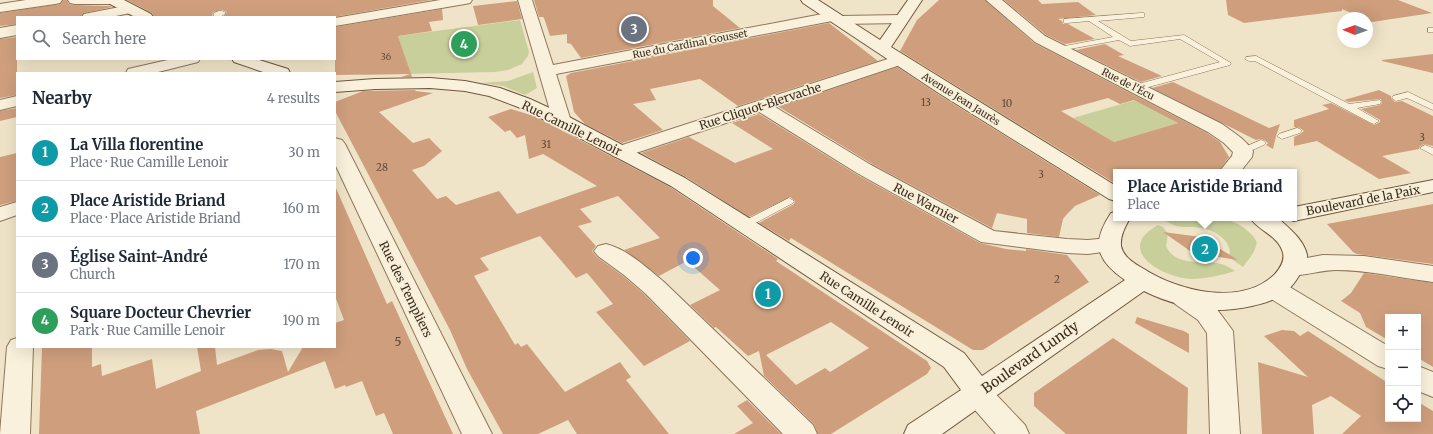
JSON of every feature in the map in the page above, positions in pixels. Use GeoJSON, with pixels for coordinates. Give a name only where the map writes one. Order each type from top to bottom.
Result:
{"type":"FeatureCollection","features":[{"type":"Feature","properties":{"kind":"street"},"geometry":{"type":"LineString","coordinates":[[0,8],[55,0]]}},
{"type":"Feature","properties":{"kind":"street"},"geometry":{"type":"LineString","coordinates":[[75,0],[113,0],[136,14]]}},
{"type":"Feature","properties":{"kind":"street"},"geometry":{"type":"LineString","coordinates":[[336,22],[366,11],[465,0]]}},
{"type":"Feature","properties":{"kind":"street"},"geometry":{"type":"LineString","coordinates":[[525,0],[562,121]]}},
{"type":"Feature","properties":{"kind":"street","name":"Avenue Jean Jaurès"},"geometry":{"type":"LineString","coordinates":[[808,0],[900,60],[1113,193]]}},
{"type":"Feature","properties":{"kind":"street","name":"Rue de l'Écu"},"geometry":{"type":"LineString","coordinates":[[993,0],[1027,24],[1040,39],[1215,128],[1231,139],[1243,151]]}},
{"type":"Feature","properties":{"kind":"street"},"geometry":{"type":"LineString","coordinates":[[883,48],[912,1]]}},
{"type":"Feature","properties":{"kind":"street"},"geometry":{"type":"LineString","coordinates":[[105,16],[136,14]]}},
{"type":"Feature","properties":{"kind":"street","name":"Rue du Cardinal Gousset"},"geometry":{"type":"LineString","coordinates":[[547,71],[836,18],[902,19]]}},
{"type":"Feature","properties":{"kind":"street"},"geometry":{"type":"LineString","coordinates":[[0,34],[16,30]]}},
{"type":"Feature","properties":{"kind":"street"},"geometry":{"type":"LineString","coordinates":[[138,72],[188,60]]}},
{"type":"Feature","properties":{"kind":"street"},"geometry":{"type":"LineString","coordinates":[[243,60],[279,72]]}},
{"type":"Feature","properties":{"kind":"street","name":"Rue Cliquot-Blervache"},"geometry":{"type":"LineString","coordinates":[[620,152],[900,60]]}},
{"type":"Feature","properties":{"kind":"street","name":"Rue Camille Lenoir"},"geometry":{"type":"LineString","coordinates":[[340,89],[375,84],[425,82],[464,86],[494,92],[524,103],[562,121],[678,182],[954,360],[968,377],[978,394],[1014,434]]}},
{"type":"Feature","properties":{"kind":"street"},"geometry":{"type":"LineString","coordinates":[[0,105],[16,101]]}},
{"type":"Feature","properties":{"kind":"street","name":"Rue Warnier"},"geometry":{"type":"LineString","coordinates":[[761,106],[864,169],[989,237],[1067,246],[1088,247],[1109,245]]}},
{"type":"Feature","properties":{"kind":"street","name":"Rue des Templiers"},"geometry":{"type":"LineString","coordinates":[[336,146],[477,434]]}},
{"type":"Feature","properties":{"kind":"street"},"geometry":{"type":"LineString","coordinates":[[1232,169],[1242,157],[1243,151]]}},
{"type":"Feature","properties":{"kind":"street","name":"Boulevard de la Paix"},"geometry":{"type":"LineString","coordinates":[[1297,213],[1433,186]]}},
{"type":"Feature","properties":{"kind":"street"},"geometry":{"type":"LineString","coordinates":[[0,214],[16,208]]}},
{"type":"Feature","properties":{"kind":"street"},"geometry":{"type":"LineString","coordinates":[[1117,221],[1109,236],[1109,245],[1112,255],[1124,267],[1142,280],[1184,298],[1207,314],[1220,332],[1225,434]]}},
{"type":"Feature","properties":{"kind":"street"},"geometry":{"type":"LineString","coordinates":[[1184,298],[1212,301],[1234,301],[1274,289],[1293,268],[1295,255],[1289,242],[1269,221]]}},
{"type":"Feature","properties":{"kind":"street"},"geometry":{"type":"LineString","coordinates":[[606,251],[632,269],[655,288],[802,434]]}},
{"type":"Feature","properties":{"kind":"street"},"geometry":{"type":"LineString","coordinates":[[1293,268],[1323,263],[1333,263],[1433,274]]}},
{"type":"Feature","properties":{"kind":"street","name":"Boulevard Lundy"},"geometry":{"type":"LineString","coordinates":[[919,434],[1142,280]]}},
{"type":"Feature","properties":{"kind":"street"},"geometry":{"type":"LineString","coordinates":[[1274,289],[1385,357]]}},
{"type":"Feature","properties":{"kind":"street"},"geometry":{"type":"LineString","coordinates":[[15,434],[20,348]]}},
{"type":"Feature","properties":{"kind":"street"},"geometry":{"type":"LineString","coordinates":[[1421,379],[1433,386]]}},
{"type":"Feature","properties":{"kind":"lane"},"geometry":{"type":"LineString","coordinates":[[1068,21],[1141,15]]}},
{"type":"Feature","properties":{"kind":"lane"},"geometry":{"type":"LineString","coordinates":[[1090,20],[1130,44],[1181,37],[1230,62],[1134,88]]}},
{"type":"Feature","properties":{"kind":"lane"},"geometry":{"type":"LineString","coordinates":[[1059,49],[1119,38]]}},
{"type":"Feature","properties":{"kind":"lane"},"geometry":{"type":"LineString","coordinates":[[1248,59],[1256,58],[1374,121]]}},
{"type":"Feature","properties":{"kind":"lane"},"geometry":{"type":"LineString","coordinates":[[1396,98],[1408,96],[1433,107]]}},
{"type":"Feature","properties":{"kind":"lane"},"geometry":{"type":"LineString","coordinates":[[1347,107],[1377,102]]}},
{"type":"Feature","properties":{"kind":"lane"},"geometry":{"type":"LineString","coordinates":[[1282,136],[1297,131]]}},
{"type":"Feature","properties":{"kind":"lane"},"geometry":{"type":"LineString","coordinates":[[1243,151],[1261,143]]}},
{"type":"Feature","properties":{"kind":"lane"},"geometry":{"type":"LineString","coordinates":[[744,225],[789,201]]}},
{"type":"Feature","properties":{"kind":"green space"},"geometry":{"type":"Polygon","coordinates":[[[520,20],[529,52],[522,64],[508,70],[495,72],[359,75],[408,66],[398,36],[520,20]]]}},
{"type":"Feature","properties":{"kind":"green space"},"geometry":{"type":"Polygon","coordinates":[[[533,72],[537,88],[525,95],[503,86],[480,83],[508,81],[533,72]]]}},
{"type":"Feature","properties":{"kind":"green space"},"geometry":{"type":"Polygon","coordinates":[[[1139,99],[1178,123],[1114,142],[1073,118],[1139,99]]]}},
{"type":"Feature","properties":{"kind":"green space"},"geometry":{"type":"Polygon","coordinates":[[[1167,221],[1231,221],[1250,233],[1256,241],[1255,249],[1243,267],[1230,258],[1227,243],[1216,233],[1196,227],[1179,227],[1167,221]]]}},
{"type":"Feature","properties":{"kind":"green space"},"geometry":{"type":"Polygon","coordinates":[[[1158,225],[1163,227],[1168,234],[1166,246],[1170,253],[1176,257],[1183,260],[1221,264],[1235,271],[1192,279],[1168,274],[1157,268],[1147,261],[1141,253],[1140,244],[1145,234],[1158,225]]]}},
{"type":"Feature","properties":{"kind":"building"},"geometry":{"type":"Polygon","coordinates":[[[63,0],[67,0],[69,4],[75,5],[112,7],[84,13],[82,16],[16,16],[16,24],[0,26],[0,13],[60,4],[63,0]]]}},
{"type":"Feature","properties":{"kind":"building"},"geometry":{"type":"Polygon","coordinates":[[[127,0],[431,0],[336,17],[224,16],[227,12],[222,10],[213,12],[212,16],[154,16],[152,13],[127,0]]]}},
{"type":"Feature","properties":{"kind":"building"},"geometry":{"type":"Polygon","coordinates":[[[534,0],[713,0],[713,6],[740,28],[581,58],[571,44],[567,43],[567,34],[550,36],[544,18],[539,17],[534,0]]]}},
{"type":"Feature","properties":{"kind":"building"},"geometry":{"type":"Polygon","coordinates":[[[939,0],[985,0],[1034,43],[1207,133],[1220,142],[1229,157],[1220,169],[1113,169],[1113,182],[900,51],[917,20],[939,0]],[[1108,98],[1061,111],[1114,142],[1178,123],[1134,100],[1120,104],[1108,98]]]}},
{"type":"Feature","properties":{"kind":"building"},"geometry":{"type":"Polygon","coordinates":[[[1004,0],[1038,0],[1042,4],[1078,2],[1096,15],[1058,19],[1062,21],[1063,24],[1068,24],[1095,39],[1065,44],[1046,35],[1004,0]]]}},
{"type":"Feature","properties":{"kind":"building"},"geometry":{"type":"Polygon","coordinates":[[[1226,0],[1398,0],[1432,13],[1373,22],[1373,12],[1349,12],[1342,9],[1342,11],[1244,23],[1228,15],[1226,0]]]}},
{"type":"Feature","properties":{"kind":"building"},"geometry":{"type":"Polygon","coordinates":[[[517,1],[522,19],[478,25],[473,6],[517,1]]]}},
{"type":"Feature","properties":{"kind":"building"},"geometry":{"type":"Polygon","coordinates":[[[442,9],[443,20],[429,22],[432,31],[398,36],[412,77],[401,77],[410,74],[336,75],[336,27],[442,9]]]}},
{"type":"Feature","properties":{"kind":"building"},"geometry":{"type":"Polygon","coordinates":[[[829,23],[878,61],[738,106],[700,79],[650,89],[656,100],[633,104],[663,130],[622,143],[585,124],[574,112],[566,76],[571,73],[829,23]]]}},
{"type":"Feature","properties":{"kind":"building"},"geometry":{"type":"Polygon","coordinates":[[[16,37],[17,72],[16,95],[0,98],[0,39],[16,37]]]}},
{"type":"Feature","properties":{"kind":"building"},"geometry":{"type":"Polygon","coordinates":[[[1105,44],[1124,55],[1118,56],[1162,76],[1141,82],[1076,50],[1105,44]]]}},
{"type":"Feature","properties":{"kind":"building"},"geometry":{"type":"Polygon","coordinates":[[[1433,54],[1433,73],[1382,61],[1382,60],[1433,54]]]}},
{"type":"Feature","properties":{"kind":"building"},"geometry":{"type":"Polygon","coordinates":[[[897,67],[1100,195],[1075,206],[1068,213],[1063,219],[1059,237],[1027,233],[1027,219],[997,213],[992,228],[872,164],[779,107],[897,67]]]}},
{"type":"Feature","properties":{"kind":"building"},"geometry":{"type":"Polygon","coordinates":[[[1173,82],[1269,128],[1280,124],[1273,149],[1266,145],[1268,143],[1264,140],[1256,140],[1152,88],[1173,82]]]}},
{"type":"Feature","properties":{"kind":"building"},"geometry":{"type":"Polygon","coordinates":[[[416,90],[415,91],[433,93],[379,112],[413,143],[429,138],[442,151],[424,166],[412,170],[437,199],[446,196],[456,205],[499,191],[517,214],[597,186],[543,154],[529,159],[525,135],[517,138],[510,130],[505,132],[488,117],[511,109],[534,116],[670,187],[778,259],[776,261],[927,361],[931,368],[927,374],[831,434],[818,434],[814,424],[764,376],[759,351],[748,356],[716,327],[714,328],[690,305],[720,290],[687,261],[659,276],[624,250],[660,238],[618,196],[580,209],[592,222],[578,226],[596,246],[592,251],[597,257],[623,276],[645,295],[690,341],[644,366],[596,312],[613,304],[587,273],[576,278],[540,236],[480,258],[489,270],[474,276],[515,345],[518,343],[521,347],[527,344],[565,392],[620,362],[631,377],[626,380],[669,434],[577,434],[568,420],[538,434],[503,434],[467,369],[450,330],[336,113],[336,102],[363,91],[416,90]],[[831,322],[766,355],[796,385],[825,368],[830,372],[869,348],[831,322]]]}},
{"type":"Feature","properties":{"kind":"building"},"geometry":{"type":"Polygon","coordinates":[[[1379,90],[1391,96],[1395,102],[1402,101],[1433,116],[1433,146],[1424,144],[1419,147],[1419,149],[1382,156],[1411,173],[1379,179],[1317,141],[1294,146],[1294,137],[1304,131],[1300,128],[1294,127],[1294,120],[1329,109],[1322,105],[1331,103],[1374,125],[1380,122],[1380,120],[1361,109],[1380,105],[1382,103],[1381,99],[1349,102],[1344,100],[1379,90]]]}},
{"type":"Feature","properties":{"kind":"building"},"geometry":{"type":"Polygon","coordinates":[[[16,108],[16,117],[0,121],[0,111],[16,108]]]}},
{"type":"Feature","properties":{"kind":"building"},"geometry":{"type":"Polygon","coordinates":[[[759,114],[856,174],[980,243],[1006,249],[1026,251],[1026,249],[1067,255],[1089,282],[983,350],[973,350],[791,238],[789,241],[759,223],[794,204],[795,201],[790,197],[749,217],[686,177],[641,153],[689,137],[735,163],[773,149],[732,123],[759,114]]]}},
{"type":"Feature","properties":{"kind":"building"},"geometry":{"type":"Polygon","coordinates":[[[16,153],[16,201],[0,205],[0,157],[16,153]]]}},
{"type":"Feature","properties":{"kind":"building"},"geometry":{"type":"Polygon","coordinates":[[[336,188],[387,304],[392,301],[453,434],[393,434],[384,413],[376,416],[362,381],[346,387],[345,385],[335,389],[325,361],[196,411],[200,434],[39,434],[42,348],[92,348],[92,367],[101,364],[102,376],[152,359],[156,389],[201,371],[197,348],[215,348],[217,365],[258,350],[271,349],[282,351],[288,372],[302,348],[336,348],[336,323],[344,320],[336,299],[336,188]]]}},
{"type":"Feature","properties":{"kind":"building"},"geometry":{"type":"Polygon","coordinates":[[[1433,204],[1433,264],[1357,254],[1353,252],[1327,224],[1433,204]]]}},
{"type":"Feature","properties":{"kind":"building"},"geometry":{"type":"Polygon","coordinates":[[[1163,232],[1201,237],[1238,260],[1193,253],[1163,232]]]}},
{"type":"Feature","properties":{"kind":"building"},"geometry":{"type":"Polygon","coordinates":[[[1364,273],[1433,283],[1433,367],[1421,360],[1421,314],[1385,314],[1385,338],[1366,327],[1360,313],[1341,301],[1351,293],[1364,273]]]}},
{"type":"Feature","properties":{"kind":"building"},"geometry":{"type":"Polygon","coordinates":[[[1137,317],[1184,331],[1189,334],[1189,353],[1135,323],[1137,317]]]}},
{"type":"Feature","properties":{"kind":"building"},"geometry":{"type":"Polygon","coordinates":[[[1282,330],[1294,331],[1300,336],[1308,331],[1385,381],[1385,422],[1421,422],[1421,404],[1433,411],[1433,434],[1342,434],[1361,416],[1331,396],[1312,405],[1314,434],[1262,434],[1258,362],[1308,377],[1264,336],[1282,330]]]}},
{"type":"Feature","properties":{"kind":"building"},"geometry":{"type":"Polygon","coordinates":[[[1113,338],[1188,388],[1187,434],[1066,434],[1034,406],[1034,393],[1113,338]]]}},
{"type":"Feature","properties":{"kind":"building"},"geometry":{"type":"Polygon","coordinates":[[[747,400],[781,434],[734,434],[753,423],[737,406],[747,400]]]}},
{"type":"Feature","properties":{"kind":"place","name":"Église Saint-André"},"geometry":{"type":"Point","coordinates":[634,29]}},
{"type":"Feature","properties":{"kind":"place","name":"Square Docteur Chevrier"},"geometry":{"type":"Point","coordinates":[464,44]}},
{"type":"Feature","properties":{"kind":"place","name":"Place Aristide Briand"},"geometry":{"type":"Point","coordinates":[1205,249]}},
{"type":"Feature","properties":{"kind":"place","name":"La Villa florentine"},"geometry":{"type":"Point","coordinates":[768,294]}}]}
